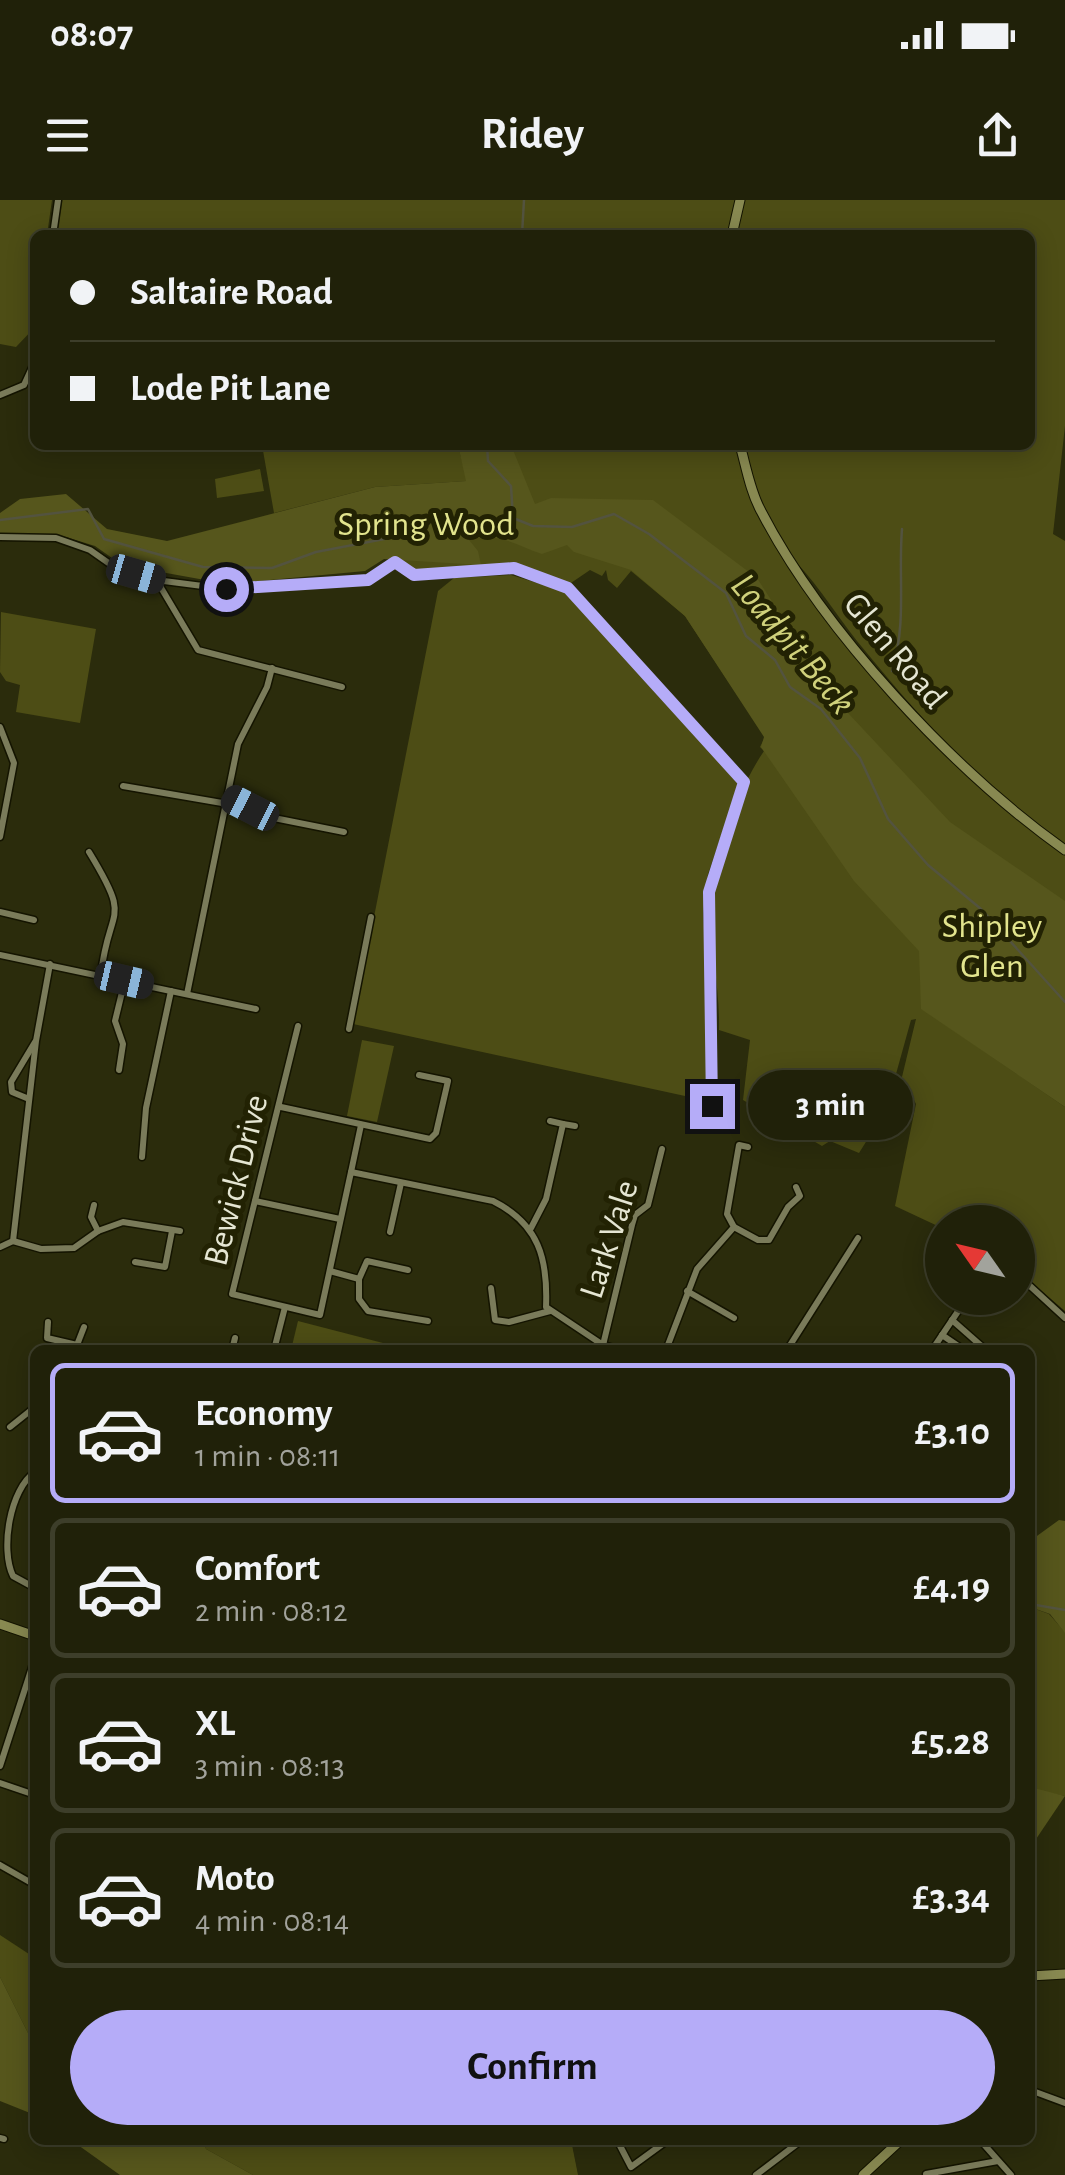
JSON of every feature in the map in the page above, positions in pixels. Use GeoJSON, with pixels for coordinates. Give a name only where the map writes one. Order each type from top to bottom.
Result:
{"type":"FeatureCollection","features":[{"type":"Feature","properties":{"kind":"street"},"geometry":{"type":"LineString","coordinates":[[55,230],[58,200]]}},
{"type":"Feature","properties":{"kind":"street"},"geometry":{"type":"LineString","coordinates":[[733,230],[740,200]]}},
{"type":"Feature","properties":{"kind":"street"},"geometry":{"type":"LineString","coordinates":[[0,395],[24,385],[30,372]]}},
{"type":"Feature","properties":{"kind":"street","name":"Glen Road"},"geometry":{"type":"LineString","coordinates":[[742,450],[759,508],[810,589],[928,732],[1007,809],[1065,850]]}},
{"type":"Feature","properties":{"kind":"street"},"geometry":{"type":"LineString","coordinates":[[0,537],[56,538],[90,550],[117,568],[156,580],[226,589],[368,580],[395,562],[414,575],[514,568],[568,588],[744,782],[709,892],[712,1106]]}},
{"type":"Feature","properties":{"kind":"street"},"geometry":{"type":"LineString","coordinates":[[156,580],[198,650],[342,686]]}},
{"type":"Feature","properties":{"kind":"street"},"geometry":{"type":"LineString","coordinates":[[187,994],[242,728],[268,687],[272,668]]}},
{"type":"Feature","properties":{"kind":"street"},"geometry":{"type":"LineString","coordinates":[[0,727],[14,763],[0,837]]}},
{"type":"Feature","properties":{"kind":"street"},"geometry":{"type":"LineString","coordinates":[[123,786],[229,801],[268,818],[344,832]]}},
{"type":"Feature","properties":{"kind":"street"},"geometry":{"type":"LineString","coordinates":[[89,852],[112,890],[117,913],[100,974]]}},
{"type":"Feature","properties":{"kind":"street"},"geometry":{"type":"LineString","coordinates":[[0,912],[34,920]]}},
{"type":"Feature","properties":{"kind":"street"},"geometry":{"type":"LineString","coordinates":[[349,1029],[372,917]]}},
{"type":"Feature","properties":{"kind":"street"},"geometry":{"type":"LineString","coordinates":[[0,956],[256,1009]]}},
{"type":"Feature","properties":{"kind":"street"},"geometry":{"type":"LineString","coordinates":[[13,1241],[36,1041],[50,964]]}},
{"type":"Feature","properties":{"kind":"street"},"geometry":{"type":"LineString","coordinates":[[119,1070],[123,1044],[115,1021],[124,980]]}},
{"type":"Feature","properties":{"kind":"street"},"geometry":{"type":"LineString","coordinates":[[142,1157],[146,1108],[171,991]]}},
{"type":"Feature","properties":{"kind":"street","name":"Bewick Drive"},"geometry":{"type":"LineString","coordinates":[[285,1307],[232,1294],[298,1026]]}},
{"type":"Feature","properties":{"kind":"street"},"geometry":{"type":"LineString","coordinates":[[29,1099],[12,1092],[11,1082],[36,1041]]}},
{"type":"Feature","properties":{"kind":"street"},"geometry":{"type":"LineString","coordinates":[[281,1107],[430,1139],[436,1133],[448,1081],[419,1075]]}},
{"type":"Feature","properties":{"kind":"street"},"geometry":{"type":"LineString","coordinates":[[550,1121],[574,1126]]}},
{"type":"Feature","properties":{"kind":"street"},"geometry":{"type":"LineString","coordinates":[[531,1228],[546,1200],[563,1124]]}},
{"type":"Feature","properties":{"kind":"street"},"geometry":{"type":"LineString","coordinates":[[275,1345],[285,1307],[320,1316],[362,1126]]}},
{"type":"Feature","properties":{"kind":"street"},"geometry":{"type":"LineString","coordinates":[[748,1146],[739,1145],[728,1214],[734,1227],[758,1240],[768,1240],[788,1207],[804,1195],[796,1187]]}},
{"type":"Feature","properties":{"kind":"street","name":"Lark Vale"},"geometry":{"type":"LineString","coordinates":[[603,1345],[632,1224],[635,1215],[648,1205],[662,1149]]}},
{"type":"Feature","properties":{"kind":"street"},"geometry":{"type":"LineString","coordinates":[[351,1172],[494,1202],[514,1211],[531,1228],[544,1254],[546,1307],[603,1345]]}},
{"type":"Feature","properties":{"kind":"street"},"geometry":{"type":"LineString","coordinates":[[390,1232],[401,1183]]}},
{"type":"Feature","properties":{"kind":"street"},"geometry":{"type":"LineString","coordinates":[[255,1201],[340,1219]]}},
{"type":"Feature","properties":{"kind":"street"},"geometry":{"type":"LineString","coordinates":[[94,1205],[91,1217],[98,1231]]}},
{"type":"Feature","properties":{"kind":"street"},"geometry":{"type":"LineString","coordinates":[[0,1247],[13,1241],[41,1248],[74,1248],[98,1231],[123,1222],[176,1231],[165,1267],[135,1262]]}},
{"type":"Feature","properties":{"kind":"street"},"geometry":{"type":"LineString","coordinates":[[668,1345],[696,1269],[734,1227]]}},
{"type":"Feature","properties":{"kind":"street"},"geometry":{"type":"LineString","coordinates":[[791,1345],[858,1238]]}},
{"type":"Feature","properties":{"kind":"street"},"geometry":{"type":"LineString","coordinates":[[408,1270],[367,1260],[359,1299],[368,1311],[428,1321]]}},
{"type":"Feature","properties":{"kind":"street"},"geometry":{"type":"LineString","coordinates":[[330,1272],[360,1280]]}},
{"type":"Feature","properties":{"kind":"street"},"geometry":{"type":"LineString","coordinates":[[492,1288],[495,1320],[509,1322],[551,1311]]}},
{"type":"Feature","properties":{"kind":"street"},"geometry":{"type":"LineString","coordinates":[[687,1290],[734,1318]]}},
{"type":"Feature","properties":{"kind":"street"},"geometry":{"type":"LineString","coordinates":[[1035,1291],[1065,1318]]}},
{"type":"Feature","properties":{"kind":"street"},"geometry":{"type":"LineString","coordinates":[[935,1345],[955,1315]]}},
{"type":"Feature","properties":{"kind":"street"},"geometry":{"type":"LineString","coordinates":[[402,1330],[405,1316]]}},
{"type":"Feature","properties":{"kind":"street"},"geometry":{"type":"LineString","coordinates":[[952,1320],[980,1345]]}},
{"type":"Feature","properties":{"kind":"street"},"geometry":{"type":"LineString","coordinates":[[48,1322],[47,1338],[71,1345]]}},
{"type":"Feature","properties":{"kind":"street"},"geometry":{"type":"LineString","coordinates":[[79,1345],[84,1328]]}},
{"type":"Feature","properties":{"kind":"street"},"geometry":{"type":"LineString","coordinates":[[942,1335],[957,1345]]}},
{"type":"Feature","properties":{"kind":"street"},"geometry":{"type":"LineString","coordinates":[[233,1345],[235,1338]]}},
{"type":"Feature","properties":{"kind":"street"},"geometry":{"type":"LineString","coordinates":[[10,1427],[30,1410]]}},
{"type":"Feature","properties":{"kind":"street"},"geometry":{"type":"LineString","coordinates":[[30,1477],[16,1491],[7,1558],[13,1576],[30,1585]]}},
{"type":"Feature","properties":{"kind":"street"},"geometry":{"type":"LineString","coordinates":[[0,1624],[30,1634]]}},
{"type":"Feature","properties":{"kind":"street"},"geometry":{"type":"LineString","coordinates":[[0,1766],[30,1673]]}},
{"type":"Feature","properties":{"kind":"street"},"geometry":{"type":"LineString","coordinates":[[0,1784],[30,1793]]}},
{"type":"Feature","properties":{"kind":"street"},"geometry":{"type":"LineString","coordinates":[[0,1865],[30,1882]]}},
{"type":"Feature","properties":{"kind":"street"},"geometry":{"type":"LineString","coordinates":[[1035,1976],[1065,1974]]}},
{"type":"Feature","properties":{"kind":"street"},"geometry":{"type":"LineString","coordinates":[[1035,2092],[1065,2102]]}},
{"type":"Feature","properties":{"kind":"street"},"geometry":{"type":"LineString","coordinates":[[619,2145],[631,2167],[661,2145]]}},
{"type":"Feature","properties":{"kind":"street"},"geometry":{"type":"LineString","coordinates":[[756,2175],[795,2145]]}},
{"type":"Feature","properties":{"kind":"street"},"geometry":{"type":"LineString","coordinates":[[863,2175],[891,2145]]}},
{"type":"Feature","properties":{"kind":"street"},"geometry":{"type":"LineString","coordinates":[[984,2145],[1011,2175]]}},
{"type":"Feature","properties":{"kind":"street"},"geometry":{"type":"LineString","coordinates":[[926,2174],[998,2161]]}},
{"type":"Feature","properties":{"kind":"green space"},"geometry":{"type":"Polygon","coordinates":[[[0,200],[52,200],[48,230],[30,230],[30,332],[16,347],[0,344],[0,200]]]}},
{"type":"Feature","properties":{"kind":"green space"},"geometry":{"type":"Polygon","coordinates":[[[62,200],[1065,200],[1065,426],[1053,534],[1065,541],[1065,845],[1010,803],[935,731],[888,679],[795,561],[837,625],[949,753],[1015,816],[1065,853],[1065,1097],[921,1008],[1065,1107],[1065,1311],[1035,1285],[1035,1205],[925,1205],[925,1220],[895,1206],[916,1104],[912,1096],[900,1093],[907,1087],[901,1081],[916,1019],[911,1020],[886,1110],[859,1153],[830,1141],[822,1146],[743,1100],[750,1040],[719,1030],[711,913],[716,872],[728,828],[744,786],[764,751],[760,747],[765,737],[685,616],[631,571],[617,588],[608,580],[606,570],[602,576],[590,570],[568,585],[506,566],[418,573],[407,570],[400,561],[446,538],[493,450],[1035,450],[1035,230],[58,230],[62,200]]]}},
{"type":"Feature","properties":{"kind":"green space"},"geometry":{"type":"Polygon","coordinates":[[[263,450],[459,450],[467,481],[375,487],[274,513],[263,450]]]}},
{"type":"Feature","properties":{"kind":"green space","name":"Shipley Glen"},"geometry":{"type":"Polygon","coordinates":[[[459,450],[513,450],[535,504],[551,498],[653,500],[757,578],[834,698],[950,822],[1065,901],[1065,1107],[921,1009],[919,951],[854,881],[761,747],[764,737],[685,616],[631,570],[574,552],[567,545],[542,554],[489,537],[469,540],[478,551],[481,565],[384,559],[365,571],[227,584],[122,565],[95,546],[66,537],[0,533],[0,513],[20,499],[66,494],[107,529],[167,541],[375,487],[466,481],[459,450]]]}},
{"type":"Feature","properties":{"kind":"green space"},"geometry":{"type":"Polygon","coordinates":[[[260,469],[264,491],[217,498],[215,479],[260,469]]]}},
{"type":"Feature","properties":{"kind":"green space"},"geometry":{"type":"Polygon","coordinates":[[[511,575],[567,592],[739,783],[708,874],[703,913],[710,1007],[708,1101],[353,1024],[438,591],[454,578],[511,575]]]}},
{"type":"Feature","properties":{"kind":"green space"},"geometry":{"type":"Polygon","coordinates":[[[1,612],[96,629],[80,723],[16,712],[20,685],[6,681],[0,672],[1,612]]]}},
{"type":"Feature","properties":{"kind":"green space"},"geometry":{"type":"Polygon","coordinates":[[[362,1040],[394,1046],[377,1122],[347,1116],[362,1040]]]}},
{"type":"Feature","properties":{"kind":"green space"},"geometry":{"type":"Polygon","coordinates":[[[298,1321],[391,1345],[292,1345],[298,1321]]]}},
{"type":"Feature","properties":{"kind":"green space"},"geometry":{"type":"Polygon","coordinates":[[[1059,1520],[1065,1521],[1065,1633],[1050,1614],[1035,1609],[1035,1537],[1059,1520]]]}},
{"type":"Feature","properties":{"kind":"green space"},"geometry":{"type":"Polygon","coordinates":[[[1035,1609],[1049,1614],[1065,1632],[1065,1796],[1035,1790],[1035,1609]]]}},
{"type":"Feature","properties":{"kind":"green space"},"geometry":{"type":"Polygon","coordinates":[[[1035,1788],[1065,1796],[1035,1841],[1035,1788]]]}},
{"type":"Feature","properties":{"kind":"green space"},"geometry":{"type":"Polygon","coordinates":[[[0,1935],[30,1955],[30,2037],[0,1977],[0,1935]]]}},
{"type":"Feature","properties":{"kind":"green space"},"geometry":{"type":"Polygon","coordinates":[[[0,1977],[30,2037],[30,2113],[0,2101],[0,1977]]]}},
{"type":"Feature","properties":{"kind":"green space"},"geometry":{"type":"Polygon","coordinates":[[[78,2145],[205,2145],[253,2175],[120,2175],[78,2145]]]}},
{"type":"Feature","properties":{"kind":"green space"},"geometry":{"type":"Polygon","coordinates":[[[205,2145],[572,2145],[578,2175],[253,2175],[205,2145]]]}},
{"type":"Feature","properties":{"kind":"waterway"},"geometry":{"type":"LineString","coordinates":[[522,230],[524,200]]}},
{"type":"Feature","properties":{"kind":"waterway"},"geometry":{"type":"LineString","coordinates":[[487,450],[488,461],[511,486],[513,518]]}},
{"type":"Feature","properties":{"kind":"waterway","name":"Loadpit Beck"},"geometry":{"type":"LineString","coordinates":[[0,520],[88,509],[104,539],[203,567],[272,568],[316,552],[421,532],[436,516],[469,526],[513,518],[533,526],[572,527],[614,514],[649,534],[726,593],[746,636],[775,660],[790,687],[821,709],[860,758],[888,819],[928,865],[981,909],[1065,1002]]}},
{"type":"Feature","properties":{"kind":"waterway"},"geometry":{"type":"LineString","coordinates":[[892,671],[901,618],[902,529]]}},
{"type":"Feature","properties":{"kind":"waterway"},"geometry":{"type":"LineString","coordinates":[[1035,1605],[1065,1610]]}},
{"type":"Feature","properties":{"kind":"route"},"geometry":{"type":"LineString","coordinates":[[226,589],[368,580],[395,562],[414,575],[514,568],[568,588],[609,630],[744,782],[709,892],[707,946],[714,1009],[712,1106]]}},
{"type":"Feature","properties":{"kind":"park label","name":"Spring Wood"},"geometry":{"type":"Point","coordinates":[426,523]}}]}
